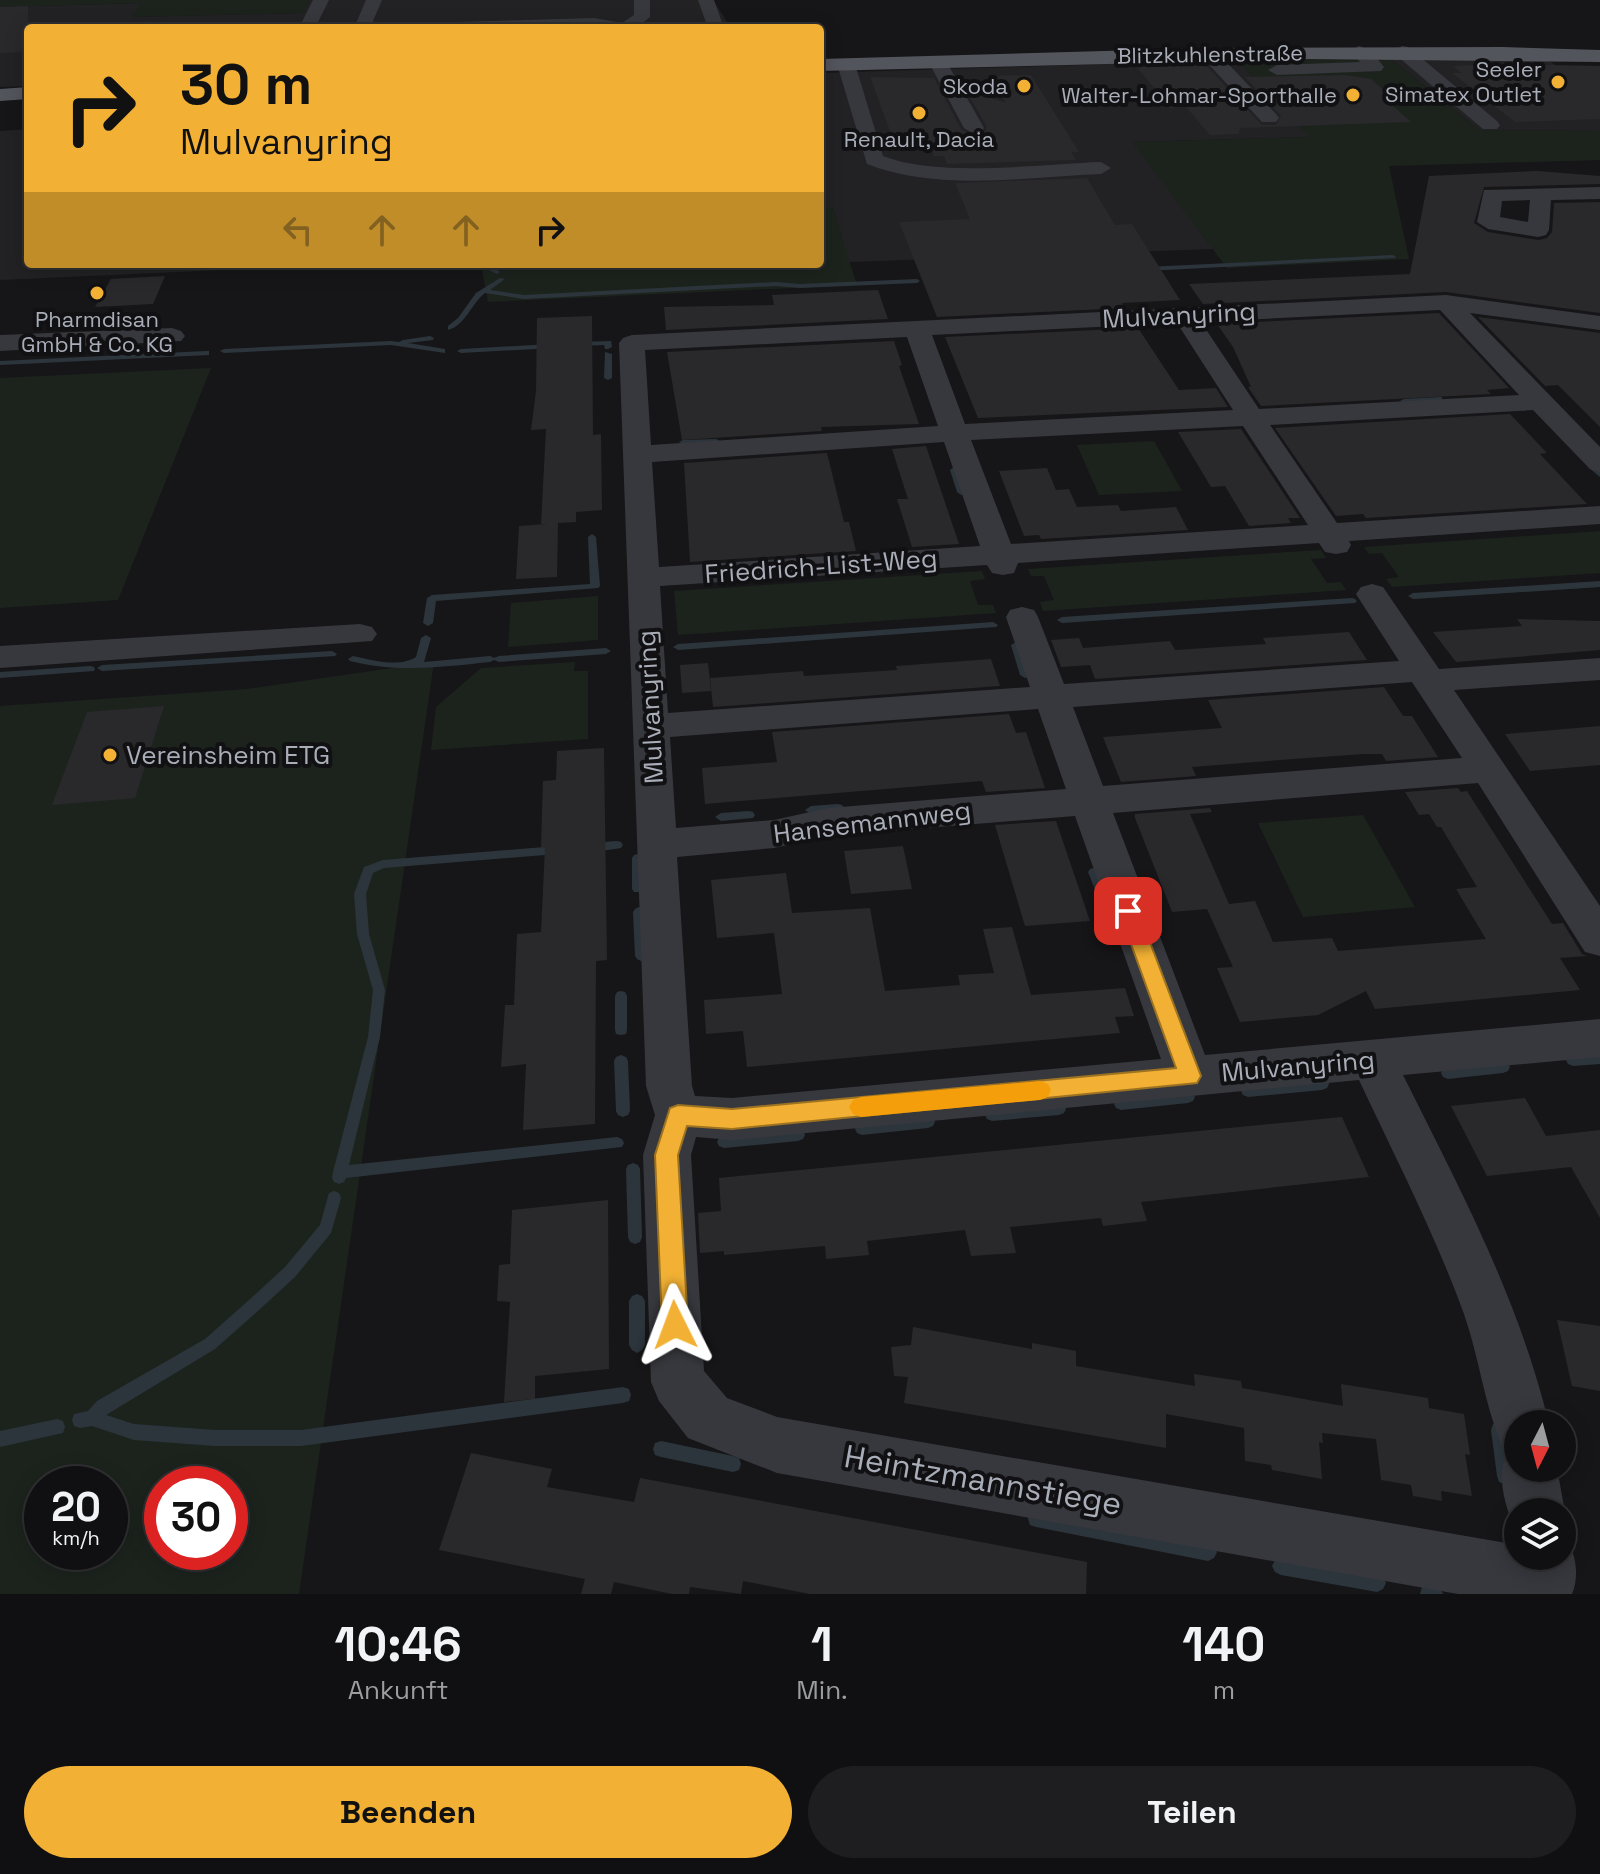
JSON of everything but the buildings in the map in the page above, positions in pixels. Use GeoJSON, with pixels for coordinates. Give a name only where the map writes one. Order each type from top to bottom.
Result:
{"type":"FeatureCollection","features":[{"type":"Feature","properties":{"kind":"main road","name":"Blitzkuhlenstraße"},"geometry":{"type":"LineString","coordinates":[[824,65],[1359,51],[1600,56]]}},
{"type":"Feature","properties":{"kind":"main road"},"geometry":{"type":"LineString","coordinates":[[0,95],[24,93]]}},
{"type":"Feature","properties":{"kind":"street"},"geometry":{"type":"LineString","coordinates":[[309,24],[321,0]]}},
{"type":"Feature","properties":{"kind":"street"},"geometry":{"type":"LineString","coordinates":[[364,24],[374,0]]}},
{"type":"Feature","properties":{"kind":"street"},"geometry":{"type":"LineString","coordinates":[[631,24],[642,17],[642,0]]}},
{"type":"Feature","properties":{"kind":"street"},"geometry":{"type":"LineString","coordinates":[[706,0],[715,24]]}},
{"type":"Feature","properties":{"kind":"street"},"geometry":{"type":"LineString","coordinates":[[559,24],[600,24]]}},
{"type":"Feature","properties":{"kind":"street"},"geometry":{"type":"LineString","coordinates":[[1277,70],[1375,67],[1359,51]]}},
{"type":"Feature","properties":{"kind":"street"},"geometry":{"type":"LineString","coordinates":[[1402,51],[1490,125]]}},
{"type":"Feature","properties":{"kind":"street"},"geometry":{"type":"LineString","coordinates":[[1208,53],[1269,118]]}},
{"type":"Feature","properties":{"kind":"street"},"geometry":{"type":"LineString","coordinates":[[937,61],[974,128]]}},
{"type":"Feature","properties":{"kind":"street"},"geometry":{"type":"LineString","coordinates":[[846,64],[874,160],[882,165],[909,170],[973,172],[1101,168]]}},
{"type":"Feature","properties":{"kind":"street"},"geometry":{"type":"LineString","coordinates":[[1541,194],[1600,193]]}},
{"type":"Feature","properties":{"kind":"street"},"geometry":{"type":"LineString","coordinates":[[1446,302],[1600,463]]}},
{"type":"Feature","properties":{"kind":"street","name":"Mulvanyring"},"geometry":{"type":"LineString","coordinates":[[1600,323],[1446,302],[632,343],[669,1086],[678,1115],[732,1119],[1600,1038]]}},
{"type":"Feature","properties":{"kind":"street"},"geometry":{"type":"LineString","coordinates":[[1184,315],[1332,539]]}},
{"type":"Feature","properties":{"kind":"street"},"geometry":{"type":"LineString","coordinates":[[916,327],[1001,560]]}},
{"type":"Feature","properties":{"kind":"street"},"geometry":{"type":"LineString","coordinates":[[0,343],[172,336]]}},
{"type":"Feature","properties":{"kind":"street"},"geometry":{"type":"LineString","coordinates":[[638,454],[955,433],[1540,402]]}},
{"type":"Feature","properties":{"kind":"street","name":"Friedrich-List-Weg"},"geometry":{"type":"LineString","coordinates":[[643,578],[1332,539],[1600,515]]}},
{"type":"Feature","properties":{"kind":"street"},"geometry":{"type":"LineString","coordinates":[[1372,594],[1600,940]]}},
{"type":"Feature","properties":{"kind":"street"},"geometry":{"type":"LineString","coordinates":[[1022,617],[1190,1076]]}},
{"type":"Feature","properties":{"kind":"street"},"geometry":{"type":"LineString","coordinates":[[0,657],[360,634]]}},
{"type":"Feature","properties":{"kind":"street"},"geometry":{"type":"LineString","coordinates":[[651,726],[1050,697],[1600,669]]}},
{"type":"Feature","properties":{"kind":"street","name":"Hansemannweg"},"geometry":{"type":"LineString","coordinates":[[657,844],[774,834],[828,822],[1488,769]]}},
{"type":"Feature","properties":{"kind":"street"},"geometry":{"type":"LineString","coordinates":[[1372,1059],[1479,1285],[1514,1385],[1518,1410]]}},
{"type":"Feature","properties":{"kind":"street","name":"Heintzmannstiege"},"geometry":{"type":"LineString","coordinates":[[678,1115],[667,1155],[678,1382],[708,1418],[777,1445],[1548,1580],[1546,1570]]}},
{"type":"Feature","properties":{"kind":"shaded area"},"geometry":{"type":"Polygon","coordinates":[[[0,0],[310,0],[304,13],[131,17],[141,3],[0,7],[0,0]]]}},
{"type":"Feature","properties":{"kind":"shaded area"},"geometry":{"type":"Polygon","coordinates":[[[310,0],[713,0],[728,24],[24,24],[24,86],[0,87],[0,4],[3,4],[1,7],[141,3],[133,17],[303,13],[310,0]]]}},
{"type":"Feature","properties":{"kind":"shaded area"},"geometry":{"type":"Polygon","coordinates":[[[1390,58],[1548,60],[1600,96],[1600,131],[1479,130],[1390,58]]]}},
{"type":"Feature","properties":{"kind":"shaded area"},"geometry":{"type":"Polygon","coordinates":[[[1390,58],[1479,130],[1600,131],[1600,160],[1389,166],[1409,259],[1227,268],[1132,142],[1309,137],[1237,60],[1390,58]]]}},
{"type":"Feature","properties":{"kind":"shaded area"},"geometry":{"type":"Polygon","coordinates":[[[1237,60],[1310,137],[1133,142],[1213,249],[849,262],[832,207],[824,207],[824,73],[1237,60]]]}},
{"type":"Feature","properties":{"kind":"shaded area"},"geometry":{"type":"Polygon","coordinates":[[[24,129],[24,268],[267,268],[0,280],[0,131],[24,129]]]}},
{"type":"Feature","properties":{"kind":"shaded area"},"geometry":{"type":"Polygon","coordinates":[[[824,207],[832,207],[857,285],[488,302],[482,268],[824,268],[824,207]]]}},
{"type":"Feature","properties":{"kind":"shaded area"},"geometry":{"type":"Polygon","coordinates":[[[211,368],[118,600],[0,608],[0,378],[211,368]]]}},
{"type":"Feature","properties":{"kind":"shaded area"},"geometry":{"type":"Polygon","coordinates":[[[1154,441],[1182,491],[1099,495],[1077,445],[1154,441]]]}},
{"type":"Feature","properties":{"kind":"shaded area"},"geometry":{"type":"Polygon","coordinates":[[[1600,531],[1600,573],[1392,587],[1386,579],[1399,577],[1382,553],[1369,554],[1364,547],[1600,531]]]}},
{"type":"Feature","properties":{"kind":"shaded area"},"geometry":{"type":"Polygon","coordinates":[[[1321,550],[1326,558],[1311,559],[1327,583],[1341,582],[1346,590],[1043,611],[1040,602],[1054,600],[1044,576],[1031,576],[1028,569],[1321,550]]]}},
{"type":"Feature","properties":{"kind":"shaded area"},"geometry":{"type":"Polygon","coordinates":[[[982,571],[985,579],[970,581],[978,605],[993,605],[996,613],[678,635],[674,591],[982,571]]]}},
{"type":"Feature","properties":{"kind":"shaded area"},"geometry":{"type":"Polygon","coordinates":[[[1600,582],[1600,587],[1415,599],[1412,595],[1600,582]]]}},
{"type":"Feature","properties":{"kind":"shaded area"},"geometry":{"type":"Polygon","coordinates":[[[598,596],[598,640],[508,647],[511,603],[598,596]]]}},
{"type":"Feature","properties":{"kind":"shaded area"},"geometry":{"type":"Polygon","coordinates":[[[434,662],[299,1594],[0,1594],[0,706],[247,689],[434,662]]]}},
{"type":"Feature","properties":{"kind":"shaded area"},"geometry":{"type":"Polygon","coordinates":[[[575,662],[574,671],[588,671],[588,739],[431,750],[436,707],[481,668],[575,662]]]}},
{"type":"Feature","properties":{"kind":"shaded area"},"geometry":{"type":"Polygon","coordinates":[[[1363,815],[1415,907],[1303,917],[1258,823],[1363,815]]]}},
{"type":"Feature","properties":{"kind":"waterway"},"geometry":{"type":"LineString","coordinates":[[1146,269],[1393,257]]}},
{"type":"Feature","properties":{"kind":"waterway"},"geometry":{"type":"LineString","coordinates":[[489,268],[497,272]]}},
{"type":"Feature","properties":{"kind":"waterway"},"geometry":{"type":"LineString","coordinates":[[484,291],[502,279]]}},
{"type":"Feature","properties":{"kind":"waterway"},"geometry":{"type":"LineString","coordinates":[[484,291],[524,297],[776,284],[800,286],[917,281]]}},
{"type":"Feature","properties":{"kind":"waterway"},"geometry":{"type":"LineString","coordinates":[[451,328],[484,291]]}},
{"type":"Feature","properties":{"kind":"waterway"},"geometry":{"type":"LineString","coordinates":[[403,342],[430,338]]}},
{"type":"Feature","properties":{"kind":"waterway"},"geometry":{"type":"LineString","coordinates":[[224,351],[391,343],[442,351]]}},
{"type":"Feature","properties":{"kind":"waterway"},"geometry":{"type":"LineString","coordinates":[[580,344],[608,343],[608,347]]}},
{"type":"Feature","properties":{"kind":"waterway"},"geometry":{"type":"LineString","coordinates":[[461,351],[551,346]]}},
{"type":"Feature","properties":{"kind":"waterway"},"geometry":{"type":"LineString","coordinates":[[0,363],[206,353]]}},
{"type":"Feature","properties":{"kind":"waterway"},"geometry":{"type":"LineString","coordinates":[[608,354],[608,378]]}},
{"type":"Feature","properties":{"kind":"waterway"},"geometry":{"type":"LineString","coordinates":[[1404,401],[1439,399]]}},
{"type":"Feature","properties":{"kind":"waterway"},"geometry":{"type":"LineString","coordinates":[[683,442],[716,441]]}},
{"type":"Feature","properties":{"kind":"waterway"},"geometry":{"type":"LineString","coordinates":[[948,453],[950,460]]}},
{"type":"Feature","properties":{"kind":"waterway"},"geometry":{"type":"LineString","coordinates":[[1591,465],[1600,474]]}},
{"type":"Feature","properties":{"kind":"waterway"},"geometry":{"type":"LineString","coordinates":[[954,470],[961,492]]}},
{"type":"Feature","properties":{"kind":"waterway"},"geometry":{"type":"LineString","coordinates":[[428,623],[432,598],[595,586],[592,537]]}},
{"type":"Feature","properties":{"kind":"waterway"},"geometry":{"type":"LineString","coordinates":[[1413,596],[1600,584]]}},
{"type":"Feature","properties":{"kind":"waterway"},"geometry":{"type":"LineString","coordinates":[[1062,620],[1352,601]]}},
{"type":"Feature","properties":{"kind":"waterway"},"geometry":{"type":"LineString","coordinates":[[678,647],[993,625]]}},
{"type":"Feature","properties":{"kind":"waterway"},"geometry":{"type":"LineString","coordinates":[[411,665],[421,659],[426,638]]}},
{"type":"Feature","properties":{"kind":"waterway"},"geometry":{"type":"LineString","coordinates":[[1016,645],[1025,675]]}},
{"type":"Feature","properties":{"kind":"waterway"},"geometry":{"type":"LineString","coordinates":[[499,659],[606,651]]}},
{"type":"Feature","properties":{"kind":"waterway"},"geometry":{"type":"LineString","coordinates":[[102,668],[332,654]]}},
{"type":"Feature","properties":{"kind":"waterway"},"geometry":{"type":"LineString","coordinates":[[353,659],[387,665],[411,665]]}},
{"type":"Feature","properties":{"kind":"waterway"},"geometry":{"type":"LineString","coordinates":[[411,665],[490,659]]}},
{"type":"Feature","properties":{"kind":"waterway"},"geometry":{"type":"LineString","coordinates":[[0,675],[90,669]]}},
{"type":"Feature","properties":{"kind":"waterway"},"geometry":{"type":"LineString","coordinates":[[811,810],[838,808]]}},
{"type":"Feature","properties":{"kind":"waterway"},"geometry":{"type":"LineString","coordinates":[[721,817],[749,815]]}},
{"type":"Feature","properties":{"kind":"waterway"},"geometry":{"type":"LineString","coordinates":[[594,846],[617,845]]}},
{"type":"Feature","properties":{"kind":"waterway"},"geometry":{"type":"LineString","coordinates":[[341,1172],[374,1037],[379,990],[363,934],[360,894],[368,870],[383,864],[557,850]]}},
{"type":"Feature","properties":{"kind":"waterway"},"geometry":{"type":"LineString","coordinates":[[638,858],[638,889]]}},
{"type":"Feature","properties":{"kind":"waterway"},"geometry":{"type":"LineString","coordinates":[[1094,872],[1106,902]]}},
{"type":"Feature","properties":{"kind":"waterway"},"geometry":{"type":"LineString","coordinates":[[639,912],[641,956]]}},
{"type":"Feature","properties":{"kind":"waterway"},"geometry":{"type":"LineString","coordinates":[[621,996],[621,1030]]}},
{"type":"Feature","properties":{"kind":"waterway"},"geometry":{"type":"LineString","coordinates":[[1573,1060],[1600,1058]]}},
{"type":"Feature","properties":{"kind":"waterway"},"geometry":{"type":"LineString","coordinates":[[621,1061],[623,1111]]}},
{"type":"Feature","properties":{"kind":"waterway"},"geometry":{"type":"LineString","coordinates":[[1448,1073],[1503,1067]]}},
{"type":"Feature","properties":{"kind":"waterway"},"geometry":{"type":"LineString","coordinates":[[1248,1091],[1322,1084]]}},
{"type":"Feature","properties":{"kind":"waterway"},"geometry":{"type":"LineString","coordinates":[[1121,1104],[1188,1097]]}},
{"type":"Feature","properties":{"kind":"waterway"},"geometry":{"type":"LineString","coordinates":[[992,1115],[1059,1109]]}},
{"type":"Feature","properties":{"kind":"waterway"},"geometry":{"type":"LineString","coordinates":[[862,1129],[928,1122]]}},
{"type":"Feature","properties":{"kind":"waterway"},"geometry":{"type":"LineString","coordinates":[[724,1142],[798,1135]]}},
{"type":"Feature","properties":{"kind":"waterway"},"geometry":{"type":"LineString","coordinates":[[341,1172],[617,1143]]}},
{"type":"Feature","properties":{"kind":"waterway"},"geometry":{"type":"LineString","coordinates":[[633,1169],[635,1237]]}},
{"type":"Feature","properties":{"kind":"waterway"},"geometry":{"type":"LineString","coordinates":[[339,1178],[341,1172]]}},
{"type":"Feature","properties":{"kind":"waterway"},"geometry":{"type":"LineString","coordinates":[[92,1418],[103,1407],[210,1344],[254,1305],[290,1272],[326,1228],[334,1198]]}},
{"type":"Feature","properties":{"kind":"waterway"},"geometry":{"type":"LineString","coordinates":[[637,1301],[637,1345]]}},
{"type":"Feature","properties":{"kind":"waterway"},"geometry":{"type":"LineString","coordinates":[[92,1418],[134,1432],[215,1438],[301,1438],[623,1395]]}},
{"type":"Feature","properties":{"kind":"waterway"},"geometry":{"type":"LineString","coordinates":[[80,1420],[92,1418]]}},
{"type":"Feature","properties":{"kind":"waterway"},"geometry":{"type":"LineString","coordinates":[[0,1439],[57,1427]]}},
{"type":"Feature","properties":{"kind":"waterway"},"geometry":{"type":"LineString","coordinates":[[1499,1430],[1504,1468]]}},
{"type":"Feature","properties":{"kind":"waterway"},"geometry":{"type":"LineString","coordinates":[[661,1449],[733,1464]]}},
{"type":"Feature","properties":{"kind":"waterway"},"geometry":{"type":"LineString","coordinates":[[1036,1519],[1208,1552]]}},
{"type":"Feature","properties":{"kind":"waterway"},"geometry":{"type":"LineString","coordinates":[[1281,1566],[1377,1583]]}},
{"type":"Feature","properties":{"kind":"waterway"},"geometry":{"type":"LineString","coordinates":[[1428,1593],[1434,1594]]}},
{"type":"Feature","properties":{"kind":"slow traffic"},"geometry":{"type":"LineString","coordinates":[[861,1107],[1040,1090]]}},
{"type":"Feature","properties":{"kind":"place","name":"Seeler Simatex Outlet"},"geometry":{"type":"Point","coordinates":[1558,82]}},
{"type":"Feature","properties":{"kind":"place","name":"Skoda"},"geometry":{"type":"Point","coordinates":[1024,86]}},
{"type":"Feature","properties":{"kind":"place","name":"Walter-Lohmar-Sporthalle"},"geometry":{"type":"Point","coordinates":[1353,95]}},
{"type":"Feature","properties":{"kind":"place","name":"Renault, Dacia"},"geometry":{"type":"Point","coordinates":[919,113]}},
{"type":"Feature","properties":{"kind":"place","name":"Pharmdisan GmbH & Co. KG"},"geometry":{"type":"Point","coordinates":[97,293]}},
{"type":"Feature","properties":{"kind":"place","name":"Vereinsheim ETG"},"geometry":{"type":"Point","coordinates":[110,755]}},
{"type":"Feature","properties":{"kind":"route"},"geometry":{"type":"LineString","coordinates":[[675,1325],[667,1155],[678,1115],[732,1119],[1190,1076],[1128,911]]}}]}
